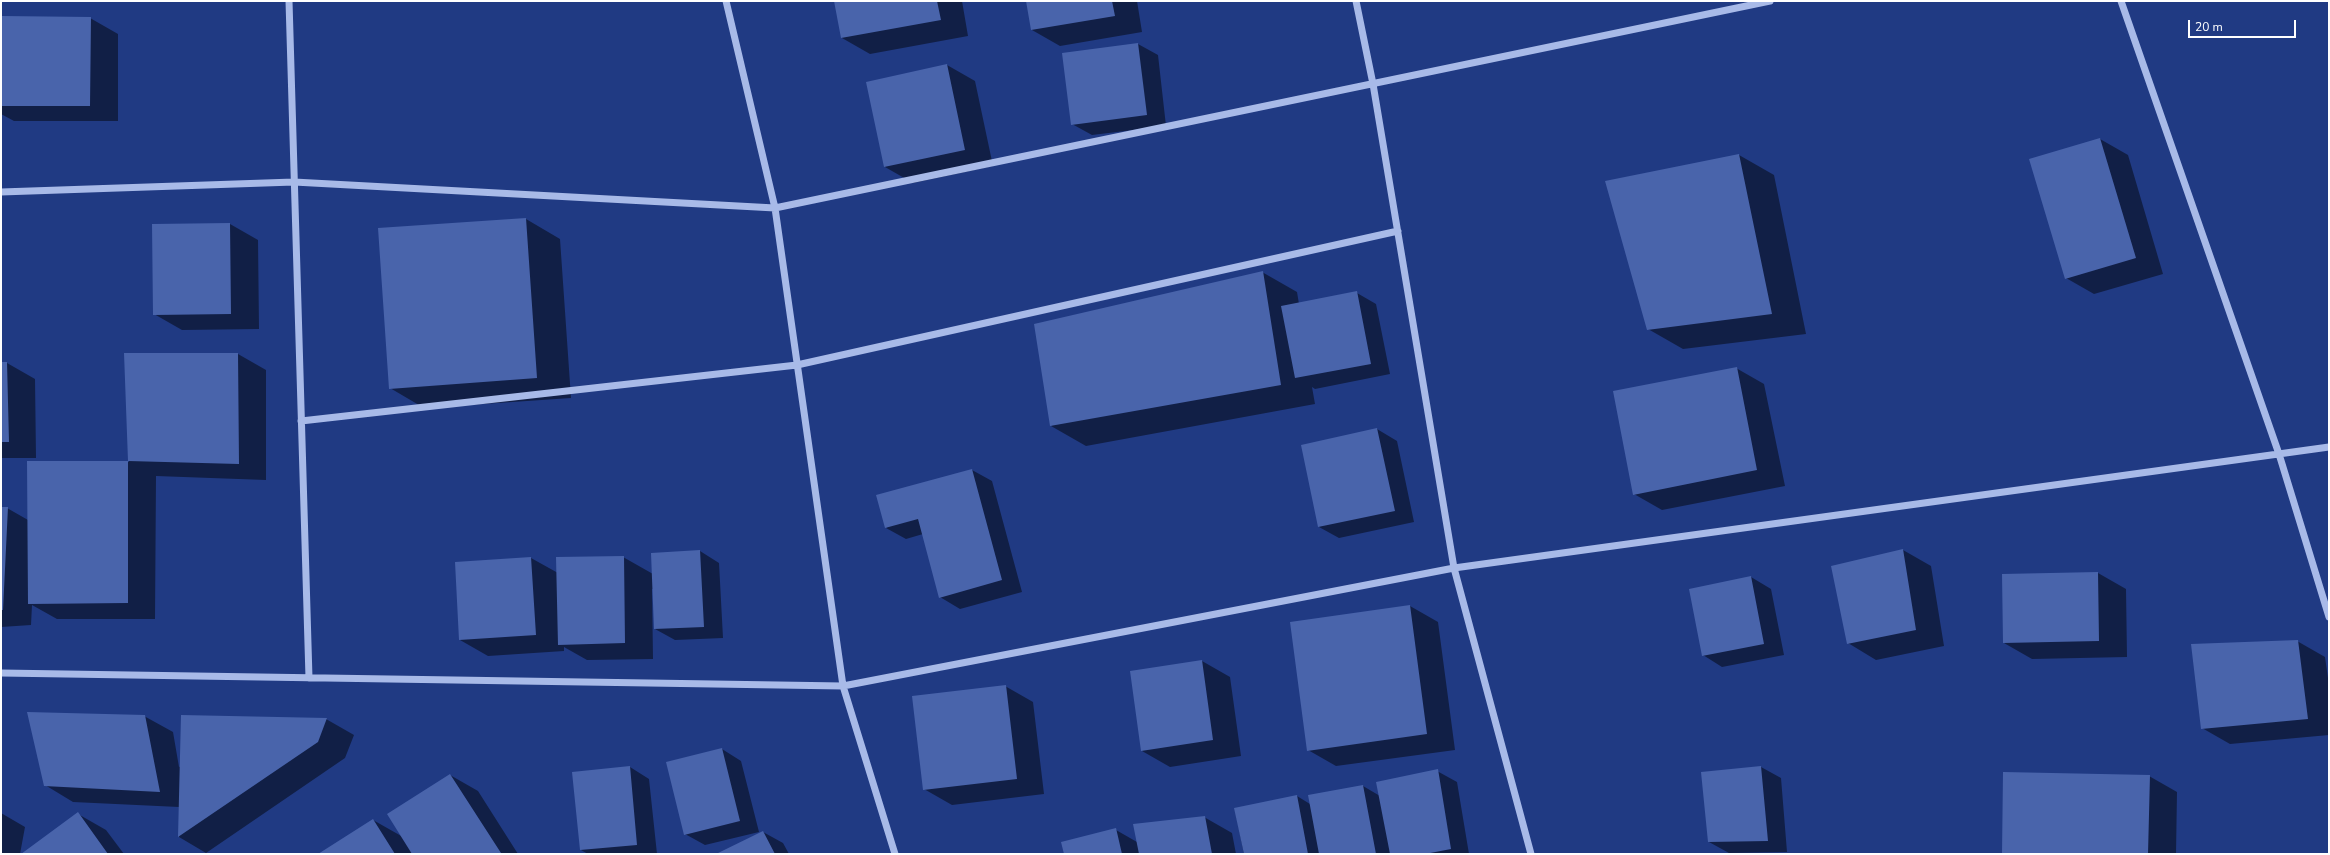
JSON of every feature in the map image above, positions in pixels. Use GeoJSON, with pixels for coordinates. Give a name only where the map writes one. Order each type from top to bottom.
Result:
{"type":"FeatureCollection","features":[{"type":"Feature","properties":{"kind":"street"},"geometry":{"type":"LineString","coordinates":[[289,1],[309,678]]}},
{"type":"Feature","properties":{"kind":"street"},"geometry":{"type":"LineString","coordinates":[[726,1],[775,208],[844,686],[895,854]]}},
{"type":"Feature","properties":{"kind":"street"},"geometry":{"type":"LineString","coordinates":[[1356,1],[1373,84],[1454,568],[1531,854]]}},
{"type":"Feature","properties":{"kind":"street"},"geometry":{"type":"LineString","coordinates":[[1,192],[294,182],[775,208],[1770,1]]}},
{"type":"Feature","properties":{"kind":"street"},"geometry":{"type":"LineString","coordinates":[[2120,1],[2279,454],[2329,617]]}},
{"type":"Feature","properties":{"kind":"street"},"geometry":{"type":"LineString","coordinates":[[301,421],[797,365],[1398,232]]}},
{"type":"Feature","properties":{"kind":"street"},"geometry":{"type":"LineString","coordinates":[[1,673],[844,686],[1454,568],[2329,448]]}},
{"type":"Feature","properties":{"kind":"building"},"geometry":{"type":"Polygon","coordinates":[[[834,1],[937,1],[941,20],[841,38],[834,1]]]}},
{"type":"Feature","properties":{"kind":"building"},"geometry":{"type":"Polygon","coordinates":[[[1026,1],[1112,1],[1115,16],[1031,30],[1026,1]]]}},
{"type":"Feature","properties":{"kind":"building"},"geometry":{"type":"Polygon","coordinates":[[[1,16],[91,17],[90,106],[1,106],[1,16]]]}},
{"type":"Feature","properties":{"kind":"building"},"geometry":{"type":"Polygon","coordinates":[[[1138,43],[1147,115],[1071,125],[1062,53],[1138,43]]]}},
{"type":"Feature","properties":{"kind":"building"},"geometry":{"type":"Polygon","coordinates":[[[947,64],[965,150],[884,167],[866,82],[947,64]]]}},
{"type":"Feature","properties":{"kind":"building"},"geometry":{"type":"Polygon","coordinates":[[[2100,138],[2136,258],[2065,279],[2029,159],[2100,138]]]}},
{"type":"Feature","properties":{"kind":"building"},"geometry":{"type":"Polygon","coordinates":[[[1739,154],[1772,314],[1647,330],[1605,181],[1739,154]]]}},
{"type":"Feature","properties":{"kind":"building"},"geometry":{"type":"Polygon","coordinates":[[[526,218],[537,378],[389,389],[378,228],[526,218]]]}},
{"type":"Feature","properties":{"kind":"building"},"geometry":{"type":"Polygon","coordinates":[[[230,223],[231,314],[153,315],[152,224],[230,223]]]}},
{"type":"Feature","properties":{"kind":"building"},"geometry":{"type":"Polygon","coordinates":[[[1263,271],[1281,385],[1050,426],[1034,324],[1263,271]]]}},
{"type":"Feature","properties":{"kind":"building"},"geometry":{"type":"Polygon","coordinates":[[[1357,291],[1371,364],[1295,378],[1281,306],[1357,291]]]}},
{"type":"Feature","properties":{"kind":"building"},"geometry":{"type":"Polygon","coordinates":[[[124,353],[238,353],[239,464],[128,461],[124,353]]]}},
{"type":"Feature","properties":{"kind":"building"},"geometry":{"type":"Polygon","coordinates":[[[1,362],[7,362],[9,442],[1,442],[1,362]]]}},
{"type":"Feature","properties":{"kind":"building"},"geometry":{"type":"Polygon","coordinates":[[[1737,367],[1757,470],[1633,495],[1613,391],[1737,367]]]}},
{"type":"Feature","properties":{"kind":"building"},"geometry":{"type":"Polygon","coordinates":[[[1377,428],[1395,511],[1318,527],[1301,445],[1377,428]]]}},
{"type":"Feature","properties":{"kind":"building"},"geometry":{"type":"Polygon","coordinates":[[[27,461],[128,461],[128,603],[28,604],[27,461]]]}},
{"type":"Feature","properties":{"kind":"building"},"geometry":{"type":"Polygon","coordinates":[[[972,469],[1002,580],[939,598],[918,519],[885,528],[876,495],[972,469]]]}},
{"type":"Feature","properties":{"kind":"building"},"geometry":{"type":"Polygon","coordinates":[[[1,507],[8,507],[3,610],[1,610],[1,507]]]}},
{"type":"Feature","properties":{"kind":"building"},"geometry":{"type":"Polygon","coordinates":[[[1903,549],[1916,630],[1847,644],[1831,566],[1903,549]]]}},
{"type":"Feature","properties":{"kind":"building"},"geometry":{"type":"Polygon","coordinates":[[[700,550],[704,627],[654,629],[651,553],[700,550]]]}},
{"type":"Feature","properties":{"kind":"building"},"geometry":{"type":"Polygon","coordinates":[[[624,556],[625,643],[558,645],[556,557],[624,556]]]}},
{"type":"Feature","properties":{"kind":"building"},"geometry":{"type":"Polygon","coordinates":[[[531,557],[536,635],[459,640],[455,562],[531,557]]]}},
{"type":"Feature","properties":{"kind":"building"},"geometry":{"type":"Polygon","coordinates":[[[2098,572],[2099,641],[2003,643],[2002,574],[2098,572]]]}},
{"type":"Feature","properties":{"kind":"building"},"geometry":{"type":"Polygon","coordinates":[[[1751,576],[1764,644],[1702,656],[1689,589],[1751,576]]]}},
{"type":"Feature","properties":{"kind":"building"},"geometry":{"type":"Polygon","coordinates":[[[1410,605],[1427,734],[1307,751],[1290,622],[1410,605]]]}},
{"type":"Feature","properties":{"kind":"building"},"geometry":{"type":"Polygon","coordinates":[[[2298,640],[2308,719],[2201,729],[2191,644],[2298,640]]]}},
{"type":"Feature","properties":{"kind":"building"},"geometry":{"type":"Polygon","coordinates":[[[1202,660],[1213,740],[1141,751],[1130,671],[1202,660]]]}},
{"type":"Feature","properties":{"kind":"building"},"geometry":{"type":"Polygon","coordinates":[[[1006,685],[1017,779],[923,790],[912,696],[1006,685]]]}},
{"type":"Feature","properties":{"kind":"building"},"geometry":{"type":"Polygon","coordinates":[[[27,712],[145,715],[160,792],[44,786],[27,712]]]}},
{"type":"Feature","properties":{"kind":"building"},"geometry":{"type":"Polygon","coordinates":[[[181,715],[327,718],[318,742],[178,837],[181,715]]]}},
{"type":"Feature","properties":{"kind":"building"},"geometry":{"type":"Polygon","coordinates":[[[722,748],[740,821],[684,835],[666,762],[722,748]]]}},
{"type":"Feature","properties":{"kind":"building"},"geometry":{"type":"Polygon","coordinates":[[[630,766],[637,845],[580,850],[572,772],[630,766]]]}},
{"type":"Feature","properties":{"kind":"building"},"geometry":{"type":"Polygon","coordinates":[[[1761,766],[1768,841],[1708,842],[1701,772],[1761,766]]]}},
{"type":"Feature","properties":{"kind":"building"},"geometry":{"type":"Polygon","coordinates":[[[1438,769],[1451,849],[1425,854],[1390,854],[1376,782],[1438,769]]]}},
{"type":"Feature","properties":{"kind":"building"},"geometry":{"type":"Polygon","coordinates":[[[2003,772],[2150,775],[2148,854],[2002,854],[2003,772]]]}},
{"type":"Feature","properties":{"kind":"building"},"geometry":{"type":"Polygon","coordinates":[[[450,774],[501,853],[412,854],[387,814],[450,774]]]}},
{"type":"Feature","properties":{"kind":"building"},"geometry":{"type":"Polygon","coordinates":[[[1363,785],[1376,854],[1319,854],[1308,795],[1363,785]]]}},
{"type":"Feature","properties":{"kind":"building"},"geometry":{"type":"Polygon","coordinates":[[[1297,795],[1308,854],[1244,854],[1234,808],[1297,795]]]}},
{"type":"Feature","properties":{"kind":"building"},"geometry":{"type":"Polygon","coordinates":[[[78,812],[108,854],[21,854],[78,812]]]}},
{"type":"Feature","properties":{"kind":"building"},"geometry":{"type":"Polygon","coordinates":[[[1205,816],[1212,854],[1139,854],[1133,824],[1205,816]]]}},
{"type":"Feature","properties":{"kind":"building"},"geometry":{"type":"Polygon","coordinates":[[[373,819],[395,854],[318,854],[373,819]]]}},
{"type":"Feature","properties":{"kind":"building"},"geometry":{"type":"Polygon","coordinates":[[[1116,828],[1122,854],[1064,854],[1061,842],[1116,828]]]}},
{"type":"Feature","properties":{"kind":"building"},"geometry":{"type":"Polygon","coordinates":[[[763,831],[775,854],[716,854],[763,831]]]}}]}
